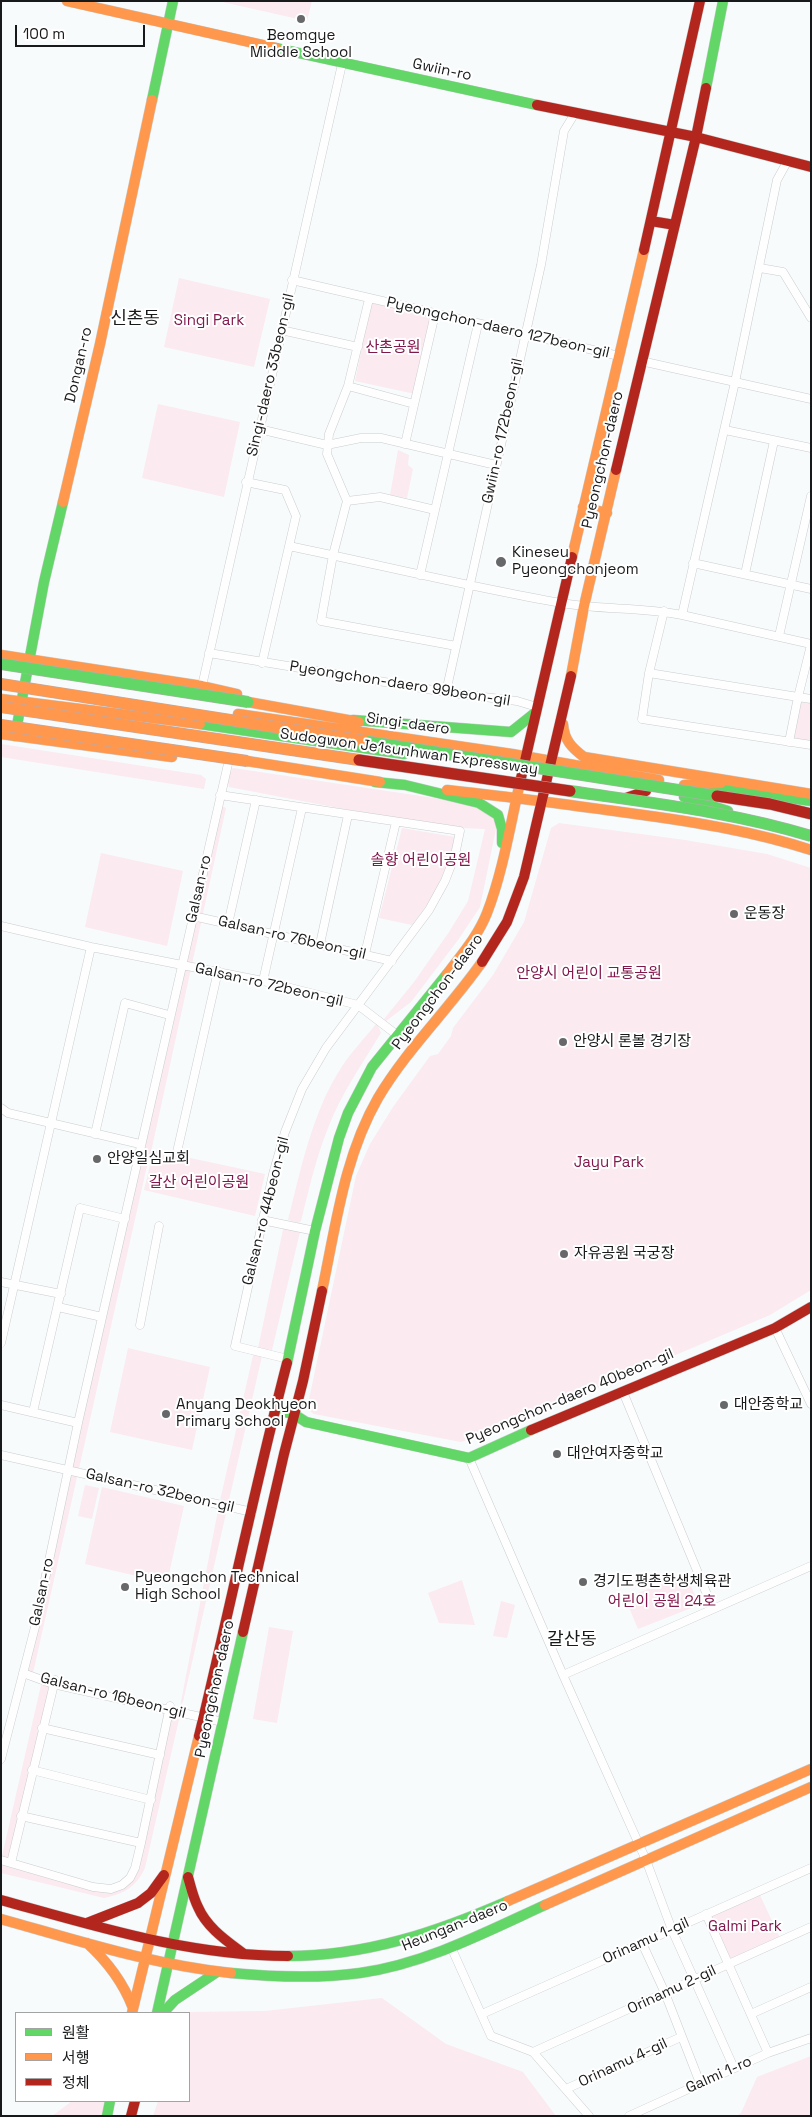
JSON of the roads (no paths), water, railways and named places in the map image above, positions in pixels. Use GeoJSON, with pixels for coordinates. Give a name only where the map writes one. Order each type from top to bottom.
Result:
{"type":"FeatureCollection","features":[{"type":"Feature","properties":{"kind":"main road","name":"Gwiin-ro"},"geometry":{"type":"LineString","coordinates":[[67,1],[342,64],[696,137],[811,167]]}},
{"type":"Feature","properties":{"kind":"main road","name":"Dongan-ro"},"geometry":{"type":"LineString","coordinates":[[15,736],[44,582],[100,344],[173,1]]}},
{"type":"Feature","properties":{"kind":"main road","name":"Pyeongchon-daero"},"geometry":{"type":"LineString","coordinates":[[133,2011],[252,1512],[261,1462],[288,1359],[314,1231],[339,1138],[348,1113],[372,1067],[471,943],[487,913],[517,797],[651,221],[700,1]]}},
{"type":"Feature","properties":{"kind":"main road","name":"Pyeongchon-daero"},"geometry":{"type":"LineString","coordinates":[[157,2012],[284,1454],[296,1415],[341,1190],[365,1123],[389,1082],[476,971],[507,921],[523,881],[549,775],[584,606],[696,137],[724,1]]}},
{"type":"Feature","properties":{"kind":"main road"},"geometry":{"type":"LineString","coordinates":[[651,221],[674,225]]}},
{"type":"Feature","properties":{"kind":"main road"},"geometry":{"type":"LineString","coordinates":[[583,507],[607,513]]}},
{"type":"Feature","properties":{"kind":"main road"},"geometry":{"type":"LineString","coordinates":[[1,655],[202,686],[504,752]]}},
{"type":"Feature","properties":{"kind":"main road"},"geometry":{"type":"LineString","coordinates":[[1,664],[248,702],[360,722],[511,732],[527,721],[537,709]]}},
{"type":"Feature","properties":{"kind":"main road","name":"Singi-daero"},"geometry":{"type":"LineString","coordinates":[[1,680],[504,752],[684,785],[811,801]]}},
{"type":"Feature","properties":{"kind":"main road","name":"Sudogwon Je1sunhwan Expressway"},"geometry":{"type":"LineString","coordinates":[[1,684],[770,804],[811,816]]}},
{"type":"Feature","properties":{"kind":"main road","name":"Singi-daero"},"geometry":{"type":"LineString","coordinates":[[1,700],[244,730],[811,816]]}},
{"type":"Feature","properties":{"kind":"main road","name":"Sudogwon Je1sunhwan Expressway"},"geometry":{"type":"LineString","coordinates":[[1,707],[683,808],[779,826],[811,837]]}},
{"type":"Feature","properties":{"kind":"main road"},"geometry":{"type":"LineString","coordinates":[[563,710],[563,734],[569,746],[584,757],[811,794]]}},
{"type":"Feature","properties":{"kind":"main road"},"geometry":{"type":"LineString","coordinates":[[1,725],[380,782],[542,800],[713,825],[749,832],[811,850]]}},
{"type":"Feature","properties":{"kind":"main road"},"geometry":{"type":"LineString","coordinates":[[1,734],[305,776],[380,782]]}},
{"type":"Feature","properties":{"kind":"main road"},"geometry":{"type":"LineString","coordinates":[[684,785],[744,782]]}},
{"type":"Feature","properties":{"kind":"main road"},"geometry":{"type":"LineString","coordinates":[[405,785],[479,803],[498,815],[502,829],[502,859]]}},
{"type":"Feature","properties":{"kind":"main road"},"geometry":{"type":"LineString","coordinates":[[597,808],[646,792]]}},
{"type":"Feature","properties":{"kind":"main road"},"geometry":{"type":"LineString","coordinates":[[684,797],[811,837]]}},
{"type":"Feature","properties":{"kind":"main road","name":"Pyeongchon-daero 40beon-gil"},"geometry":{"type":"LineString","coordinates":[[275,1409],[296,1415],[306,1422],[469,1458],[775,1328],[811,1307]]}},
{"type":"Feature","properties":{"kind":"main road","name":"Heungan-daero"},"geometry":{"type":"LineString","coordinates":[[1,1900],[172,1944],[218,1952],[313,1956],[399,1942],[441,1930],[811,1769]]}},
{"type":"Feature","properties":{"kind":"main road","name":"Heungan-daero"},"geometry":{"type":"LineString","coordinates":[[1,1919],[167,1964],[216,1972],[315,1977],[360,1972],[408,1962],[451,1947],[811,1788]]}},
{"type":"Feature","properties":{"kind":"main road"},"geometry":{"type":"LineString","coordinates":[[668,1832],[674,1848]]}},
{"type":"Feature","properties":{"kind":"main road"},"geometry":{"type":"LineString","coordinates":[[87,1923],[131,1907],[146,1898],[167,1870]]}},
{"type":"Feature","properties":{"kind":"main road"},"geometry":{"type":"LineString","coordinates":[[188,1876],[199,1911],[203,1917],[214,1930],[244,1954]]}},
{"type":"Feature","properties":{"kind":"main road"},"geometry":{"type":"LineString","coordinates":[[86,1942],[99,1953],[122,1981],[133,2011]]}},
{"type":"Feature","properties":{"kind":"main road"},"geometry":{"type":"LineString","coordinates":[[164,2012],[175,2000],[216,1972]]}},
{"type":"Feature","properties":{"kind":"main road"},"geometry":{"type":"LineString","coordinates":[[131,2116],[135,2102]]}},
{"type":"Feature","properties":{"kind":"street","name":"Singi-daero 33beon-gil"},"geometry":{"type":"LineString","coordinates":[[202,686],[246,482],[342,64]]}},
{"type":"Feature","properties":{"kind":"street","name":"Gwiin-ro 172beon-gil"},"geometry":{"type":"LineString","coordinates":[[446,692],[541,265],[564,131],[575,113]]}},
{"type":"Feature","properties":{"kind":"street"},"geometry":{"type":"LineString","coordinates":[[682,615],[760,268],[777,180],[786,162]]}},
{"type":"Feature","properties":{"kind":"street"},"geometry":{"type":"LineString","coordinates":[[760,268],[782,272],[811,318]]}},
{"type":"Feature","properties":{"kind":"street"},"geometry":{"type":"LineString","coordinates":[[292,280],[369,299]]}},
{"type":"Feature","properties":{"kind":"street","name":"Pyeongchon-daero 127beon-gil"},"geometry":{"type":"LineString","coordinates":[[346,501],[327,454],[329,434],[348,386],[369,299],[619,356]]}},
{"type":"Feature","properties":{"kind":"street"},"geometry":{"type":"LineString","coordinates":[[405,444],[435,314]]}},
{"type":"Feature","properties":{"kind":"street"},"geometry":{"type":"LineString","coordinates":[[420,575],[478,324]]}},
{"type":"Feature","properties":{"kind":"street"},"geometry":{"type":"LineString","coordinates":[[281,330],[358,347]]}},
{"type":"Feature","properties":{"kind":"street"},"geometry":{"type":"LineString","coordinates":[[641,361],[811,399]]}},
{"type":"Feature","properties":{"kind":"street"},"geometry":{"type":"LineString","coordinates":[[348,386],[414,404]]}},
{"type":"Feature","properties":{"kind":"street"},"geometry":{"type":"LineString","coordinates":[[259,429],[328,444],[361,438],[381,438],[496,465]]}},
{"type":"Feature","properties":{"kind":"street"},"geometry":{"type":"LineString","coordinates":[[724,430],[811,448]]}},
{"type":"Feature","properties":{"kind":"street"},"geometry":{"type":"LineString","coordinates":[[745,574],[774,441]]}},
{"type":"Feature","properties":{"kind":"street"},"geometry":{"type":"LineString","coordinates":[[246,482],[284,490],[296,516],[262,663]]}},
{"type":"Feature","properties":{"kind":"street"},"geometry":{"type":"LineString","coordinates":[[779,636],[811,496]]}},
{"type":"Feature","properties":{"kind":"street"},"geometry":{"type":"LineString","coordinates":[[434,510],[380,497],[346,501],[333,555],[321,621],[456,646]]}},
{"type":"Feature","properties":{"kind":"street"},"geometry":{"type":"LineString","coordinates":[[289,546],[420,575],[562,603],[664,612],[811,644],[789,742]]}},
{"type":"Feature","properties":{"kind":"street"},"geometry":{"type":"LineString","coordinates":[[693,563],[811,589]]}},
{"type":"Feature","properties":{"kind":"street"},"geometry":{"type":"LineString","coordinates":[[664,612],[649,673],[642,719],[811,745]]}},
{"type":"Feature","properties":{"kind":"street","name":"Pyeongchon-daero 99beon-gil"},"geometry":{"type":"LineString","coordinates":[[209,653],[446,692],[517,701],[537,709]]}},
{"type":"Feature","properties":{"kind":"street"},"geometry":{"type":"LineString","coordinates":[[649,673],[811,699]]}},
{"type":"Feature","properties":{"kind":"street","name":"Galsan-ro"},"geometry":{"type":"LineString","coordinates":[[1,1760],[35,1627],[78,1423],[125,1219],[169,1014],[228,764]]}},
{"type":"Feature","properties":{"kind":"street"},"geometry":{"type":"LineString","coordinates":[[220,795],[396,822],[365,954]]}},
{"type":"Feature","properties":{"kind":"street"},"geometry":{"type":"LineString","coordinates":[[228,924],[256,800]]}},
{"type":"Feature","properties":{"kind":"street"},"geometry":{"type":"LineString","coordinates":[[263,981],[302,808]]}},
{"type":"Feature","properties":{"kind":"street"},"geometry":{"type":"LineString","coordinates":[[320,944],[348,815]]}},
{"type":"Feature","properties":{"kind":"street","name":"Galsan-ro 44beon-gil"},"geometry":{"type":"LineString","coordinates":[[288,1359],[235,1346],[262,1220],[285,1132],[302,1089],[326,1048],[392,961],[438,896],[455,855],[460,831],[396,822]]}},
{"type":"Feature","properties":{"kind":"street","name":"Galsan-ro 76beon-gil"},"geometry":{"type":"LineString","coordinates":[[193,916],[392,961]]}},
{"type":"Feature","properties":{"kind":"street","name":"Galsan-ro 72beon-gil"},"geometry":{"type":"LineString","coordinates":[[1,926],[91,947],[218,971],[358,1005]]}},
{"type":"Feature","properties":{"kind":"street"},"geometry":{"type":"LineString","coordinates":[[1,1343],[91,947]]}},
{"type":"Feature","properties":{"kind":"street"},"geometry":{"type":"LineString","coordinates":[[177,1152],[218,971]]}},
{"type":"Feature","properties":{"kind":"street"},"geometry":{"type":"LineString","coordinates":[[95,1134],[125,1003],[169,1014]]}},
{"type":"Feature","properties":{"kind":"street"},"geometry":{"type":"LineString","coordinates":[[358,1005],[397,1035]]}},
{"type":"Feature","properties":{"kind":"street"},"geometry":{"type":"LineString","coordinates":[[1,1108],[8,1113],[140,1144]]}},
{"type":"Feature","properties":{"kind":"street"},"geometry":{"type":"LineString","coordinates":[[33,1412],[80,1208],[125,1219]]}},
{"type":"Feature","properties":{"kind":"street"},"geometry":{"type":"LineString","coordinates":[[262,1220],[314,1231]]}},
{"type":"Feature","properties":{"kind":"street"},"geometry":{"type":"LineString","coordinates":[[140,1325],[159,1226]]}},
{"type":"Feature","properties":{"kind":"street"},"geometry":{"type":"LineString","coordinates":[[1,1282],[61,1294]]}},
{"type":"Feature","properties":{"kind":"street"},"geometry":{"type":"LineString","coordinates":[[58,1308],[102,1317]]}},
{"type":"Feature","properties":{"kind":"street"},"geometry":{"type":"LineString","coordinates":[[775,1328],[811,1404]]}},
{"type":"Feature","properties":{"kind":"street"},"geometry":{"type":"LineString","coordinates":[[623,1392],[713,1609]]}},
{"type":"Feature","properties":{"kind":"street"},"geometry":{"type":"LineString","coordinates":[[1,1405],[78,1423]]}},
{"type":"Feature","properties":{"kind":"street","name":"Galsan-ro 32beon-gil"},"geometry":{"type":"LineString","coordinates":[[1,1455],[252,1512]]}},
{"type":"Feature","properties":{"kind":"street"},"geometry":{"type":"LineString","coordinates":[[469,1458],[646,1860],[672,1930],[734,2068]]}},
{"type":"Feature","properties":{"kind":"street"},"geometry":{"type":"LineString","coordinates":[[563,1675],[811,1566]]}},
{"type":"Feature","properties":{"kind":"street","name":"Galsan-ro 16beon-gil"},"geometry":{"type":"LineString","coordinates":[[23,1673],[223,1722]]}},
{"type":"Feature","properties":{"kind":"street"},"geometry":{"type":"LineString","coordinates":[[11,1863],[54,1682]]}},
{"type":"Feature","properties":{"kind":"street"},"geometry":{"type":"LineString","coordinates":[[1,1860],[93,1887],[111,1889],[122,1885],[130,1878],[135,1868],[141,1843],[170,1708]]}},
{"type":"Feature","properties":{"kind":"street"},"geometry":{"type":"LineString","coordinates":[[42,1728],[160,1756]]}},
{"type":"Feature","properties":{"kind":"street"},"geometry":{"type":"LineString","coordinates":[[32,1770],[151,1800]]}},
{"type":"Feature","properties":{"kind":"street"},"geometry":{"type":"LineString","coordinates":[[21,1816],[141,1843]]}},
{"type":"Feature","properties":{"kind":"street","name":"Orinamu 1-gil"},"geometry":{"type":"LineString","coordinates":[[482,2014],[811,1868]]}},
{"type":"Feature","properties":{"kind":"street"},"geometry":{"type":"LineString","coordinates":[[706,1914],[768,2054]]}},
{"type":"Feature","properties":{"kind":"street","name":"Orinamu 2-gil"},"geometry":{"type":"LineString","coordinates":[[533,2052],[811,1927]]}},
{"type":"Feature","properties":{"kind":"street"},"geometry":{"type":"LineString","coordinates":[[642,1943],[665,1993],[700,2083]]}},
{"type":"Feature","properties":{"kind":"street"},"geometry":{"type":"LineString","coordinates":[[451,1947],[491,2036],[533,2052],[589,2116]]}},
{"type":"Feature","properties":{"kind":"street"},"geometry":{"type":"LineString","coordinates":[[751,2014],[811,1986]]}},
{"type":"Feature","properties":{"kind":"street","name":"Orinamu 4-gil"},"geometry":{"type":"LineString","coordinates":[[566,2089],[681,2037]]}},
{"type":"Feature","properties":{"kind":"street","name":"Galmi 1-ro"},"geometry":{"type":"LineString","coordinates":[[629,2116],[734,2068],[811,2038]]}},
{"type":"Feature","properties":{"kind":"street"},"geometry":{"type":"LineString","coordinates":[[103,2116],[109,2107]]}},
{"type":"Feature","properties":{"kind":"place","name":"Beomgye Middle School"},"geometry":{"type":"Point","coordinates":[301,19]}},
{"type":"Feature","properties":{"kind":"place","name":"Kineseu Pyeongchonjeom"},"geometry":{"type":"Point","coordinates":[501,562]}},
{"type":"Feature","properties":{"kind":"place","name":"운동장"},"geometry":{"type":"Point","coordinates":[734,914]}},
{"type":"Feature","properties":{"kind":"place","name":"안양시 론볼 경기장"},"geometry":{"type":"Point","coordinates":[563,1042]}},
{"type":"Feature","properties":{"kind":"place","name":"안양일심교회"},"geometry":{"type":"Point","coordinates":[97,1159]}},
{"type":"Feature","properties":{"kind":"place","name":"자유공원 국궁장"},"geometry":{"type":"Point","coordinates":[564,1254]}},
{"type":"Feature","properties":{"kind":"place","name":"대안중학교"},"geometry":{"type":"Point","coordinates":[724,1405]}},
{"type":"Feature","properties":{"kind":"place","name":"Anyang Deokhyeon Primary School"},"geometry":{"type":"Point","coordinates":[166,1414]}},
{"type":"Feature","properties":{"kind":"place","name":"대안여자중학교"},"geometry":{"type":"Point","coordinates":[557,1454]}},
{"type":"Feature","properties":{"kind":"place","name":"경기도평촌학생체육관"},"geometry":{"type":"Point","coordinates":[583,1582]}},
{"type":"Feature","properties":{"kind":"place","name":"Pyeongchon Technical High School"},"geometry":{"type":"Point","coordinates":[125,1587]}},
{"type":"Feature","properties":{"kind":"district","name":"신촌동"},"geometry":{"type":"Point","coordinates":[135,319]}},
{"type":"Feature","properties":{"kind":"district","name":"갈산동"},"geometry":{"type":"Point","coordinates":[572,1640]}},
{"type":"Feature","properties":{"kind":"park label","name":"Singi Park"},"geometry":{"type":"Point","coordinates":[209,321]}},
{"type":"Feature","properties":{"kind":"park label","name":"산촌공원"},"geometry":{"type":"Point","coordinates":[393,348]}},
{"type":"Feature","properties":{"kind":"park label","name":"솔향 어린이공원"},"geometry":{"type":"Point","coordinates":[421,861]}},
{"type":"Feature","properties":{"kind":"park label","name":"안양시 어린이 교통공원"},"geometry":{"type":"Point","coordinates":[589,974]}},
{"type":"Feature","properties":{"kind":"park label","name":"Jayu Park"},"geometry":{"type":"Point","coordinates":[609,1163]}},
{"type":"Feature","properties":{"kind":"park label","name":"갈산 어린이공원"},"geometry":{"type":"Point","coordinates":[199,1183]}},
{"type":"Feature","properties":{"kind":"park label","name":"어린이 공원 24호"},"geometry":{"type":"Point","coordinates":[662,1602]}},
{"type":"Feature","properties":{"kind":"park label","name":"Galmi Park"},"geometry":{"type":"Point","coordinates":[745,1927]}}]}
